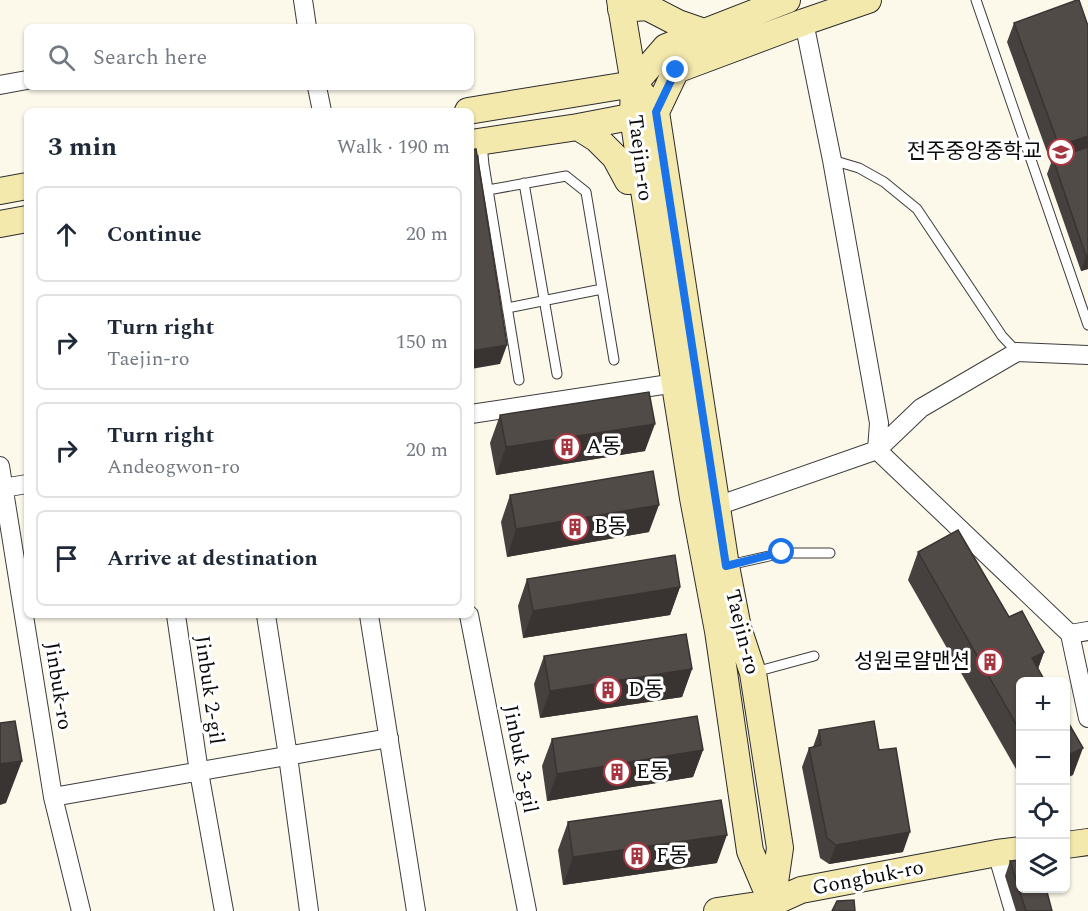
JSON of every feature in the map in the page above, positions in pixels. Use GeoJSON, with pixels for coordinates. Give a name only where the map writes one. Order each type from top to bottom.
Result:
{"type":"FeatureCollection","features":[{"type":"Feature","properties":{"kind":"street"},"geometry":{"type":"LineString","coordinates":[[303,0],[307,24]]}},
{"type":"Feature","properties":{"kind":"street"},"geometry":{"type":"LineString","coordinates":[[474,110],[634,84],[666,47],[787,0]]}},
{"type":"Feature","properties":{"kind":"street"},"geometry":{"type":"LineString","coordinates":[[476,142],[644,115],[676,70],[868,0]]}},
{"type":"Feature","properties":{"kind":"street"},"geometry":{"type":"LineString","coordinates":[[620,4],[647,7],[678,23],[704,32]]}},
{"type":"Feature","properties":{"kind":"street","name":"Taejin-ro"},"geometry":{"type":"LineString","coordinates":[[620,4],[634,84],[644,115],[738,628],[753,673],[780,848],[772,907]]}},
{"type":"Feature","properties":{"kind":"street"},"geometry":{"type":"LineString","coordinates":[[804,22],[832,160],[879,423],[877,450]]}},
{"type":"Feature","properties":{"kind":"street"},"geometry":{"type":"LineString","coordinates":[[0,85],[24,81]]}},
{"type":"Feature","properties":{"kind":"street"},"geometry":{"type":"LineString","coordinates":[[318,90],[321,108]]}},
{"type":"Feature","properties":{"kind":"street","name":"Taejin-ro"},"geometry":{"type":"LineString","coordinates":[[644,115],[642,178],[693,498],[718,631],[750,851],[772,907]]}},
{"type":"Feature","properties":{"kind":"street"},"geometry":{"type":"LineString","coordinates":[[578,127],[597,139],[615,157],[628,181],[642,178]]}},
{"type":"Feature","properties":{"kind":"street"},"geometry":{"type":"LineString","coordinates":[[0,191],[24,187]]}},
{"type":"Feature","properties":{"kind":"street"},"geometry":{"type":"LineString","coordinates":[[0,224],[24,220]]}},
{"type":"Feature","properties":{"kind":"street"},"geometry":{"type":"LineString","coordinates":[[717,506],[877,450],[921,408],[1017,352],[1088,355]]}},
{"type":"Feature","properties":{"kind":"street"},"geometry":{"type":"LineString","coordinates":[[474,414],[676,383]]}},
{"type":"Feature","properties":{"kind":"street"},"geometry":{"type":"LineString","coordinates":[[877,450],[1070,634],[1088,718]]}},
{"type":"Feature","properties":{"kind":"street","name":"Jinbuk-ro"},"geometry":{"type":"LineString","coordinates":[[0,466],[24,618]]}},
{"type":"Feature","properties":{"kind":"street"},"geometry":{"type":"LineString","coordinates":[[3,488],[24,484]]}},
{"type":"Feature","properties":{"kind":"street","name":"Jinbuk-ro"},"geometry":{"type":"LineString","coordinates":[[24,618],[53,797],[81,911]]}},
{"type":"Feature","properties":{"kind":"street","name":"Jinbuk 2-gil"},"geometry":{"type":"LineString","coordinates":[[176,618],[199,772],[224,911]]}},
{"type":"Feature","properties":{"kind":"street"},"geometry":{"type":"LineString","coordinates":[[266,618],[309,911]]}},
{"type":"Feature","properties":{"kind":"street"},"geometry":{"type":"LineString","coordinates":[[369,618],[416,911]]}},
{"type":"Feature","properties":{"kind":"street","name":"Jinbuk 3-gil"},"geometry":{"type":"LineString","coordinates":[[469,618],[527,911]]}},
{"type":"Feature","properties":{"kind":"street"},"geometry":{"type":"LineString","coordinates":[[1070,634],[1088,631]]}},
{"type":"Feature","properties":{"kind":"street","name":"Jinbuk 2-gil"},"geometry":{"type":"LineString","coordinates":[[53,797],[389,738]]}},
{"type":"Feature","properties":{"kind":"street"},"geometry":{"type":"LineString","coordinates":[[1070,844],[1088,842]]}},
{"type":"Feature","properties":{"kind":"street"},"geometry":{"type":"LineString","coordinates":[[1009,852],[1014,911]]}},
{"type":"Feature","properties":{"kind":"street","name":"Gongbuk-ro"},"geometry":{"type":"LineString","coordinates":[[717,911],[772,907],[801,890],[1009,852]]}},
{"type":"Feature","properties":{"kind":"lane"},"geometry":{"type":"LineString","coordinates":[[976,0],[1088,325]]}},
{"type":"Feature","properties":{"kind":"lane"},"geometry":{"type":"LineString","coordinates":[[476,142],[488,190],[519,380]]}},
{"type":"Feature","properties":{"kind":"lane"},"geometry":{"type":"LineString","coordinates":[[832,160],[859,168],[884,182],[917,209],[1002,336],[1017,352]]}},
{"type":"Feature","properties":{"kind":"lane"},"geometry":{"type":"LineString","coordinates":[[488,190],[566,176],[586,192],[614,360]]}},
{"type":"Feature","properties":{"kind":"lane"},"geometry":{"type":"LineString","coordinates":[[524,183],[557,374]]}},
{"type":"Feature","properties":{"kind":"lane"},"geometry":{"type":"LineString","coordinates":[[507,308],[602,289]]}},
{"type":"Feature","properties":{"kind":"lane"},"geometry":{"type":"LineString","coordinates":[[726,566],[782,552],[830,552]]}},
{"type":"Feature","properties":{"kind":"lane"},"geometry":{"type":"LineString","coordinates":[[753,673],[814,656]]}},
{"type":"Feature","properties":{"kind":"building"},"geometry":{"type":"Polygon","coordinates":[[[1079,0],[1088,26],[1088,136],[1059,146],[1014,23],[1079,0]]]}},
{"type":"Feature","properties":{"kind":"building"},"geometry":{"type":"Polygon","coordinates":[[[1088,147],[1088,256],[1086,256],[1053,159],[1088,147]]]}},
{"type":"Feature","properties":{"kind":"building"},"geometry":{"type":"Polygon","coordinates":[[[474,149],[476,149],[507,345],[474,350],[474,149]]]}},
{"type":"Feature","properties":{"kind":"building"},"geometry":{"type":"Polygon","coordinates":[[[649,392],[655,424],[506,447],[500,415],[649,392]]]}},
{"type":"Feature","properties":{"kind":"building"},"geometry":{"type":"Polygon","coordinates":[[[653,471],[659,505],[516,529],[510,495],[653,471]]]}},
{"type":"Feature","properties":{"kind":"building"},"geometry":{"type":"Polygon","coordinates":[[[958,530],[1009,617],[1022,611],[1044,652],[1032,658],[1043,677],[1016,677],[1016,724],[918,552],[958,530]]]}},
{"type":"Feature","properties":{"kind":"building"},"geometry":{"type":"Polygon","coordinates":[[[675,555],[680,587],[533,611],[527,579],[675,555]]]}},
{"type":"Feature","properties":{"kind":"building"},"geometry":{"type":"Polygon","coordinates":[[[686,634],[692,669],[550,691],[544,656],[686,634]]]}},
{"type":"Feature","properties":{"kind":"building"},"geometry":{"type":"Polygon","coordinates":[[[697,716],[703,750],[557,774],[552,739],[697,716]]]}},
{"type":"Feature","properties":{"kind":"building"},"geometry":{"type":"Polygon","coordinates":[[[15,721],[22,761],[0,764],[0,723],[15,721]]]}},
{"type":"Feature","properties":{"kind":"building"},"geometry":{"type":"Polygon","coordinates":[[[874,721],[879,750],[896,748],[910,832],[836,845],[827,838],[809,748],[821,745],[819,730],[874,721]]]}},
{"type":"Feature","properties":{"kind":"building"},"geometry":{"type":"Polygon","coordinates":[[[1070,726],[1083,748],[1070,754],[1070,726]]]}},
{"type":"Feature","properties":{"kind":"building"},"geometry":{"type":"Polygon","coordinates":[[[721,800],[727,835],[573,857],[568,822],[721,800]]]}},
{"type":"Feature","properties":{"kind":"building"},"geometry":{"type":"Polygon","coordinates":[[[1016,860],[1016,880],[1010,861],[1016,860]]]}},
{"type":"Feature","properties":{"kind":"building"},"geometry":{"type":"Polygon","coordinates":[[[1020,893],[1047,893],[1052,911],[1026,911],[1020,893]]]}},
{"type":"Feature","properties":{"kind":"building"},"geometry":{"type":"Polygon","coordinates":[[[854,900],[855,911],[832,911],[837,901],[854,900]]]}},
{"type":"Feature","properties":{"kind":"place","name":"전주중앙중학교"},"geometry":{"type":"Point","coordinates":[1061,152]}},
{"type":"Feature","properties":{"kind":"place","name":"A동"},"geometry":{"type":"Point","coordinates":[567,447]}},
{"type":"Feature","properties":{"kind":"place","name":"B동"},"geometry":{"type":"Point","coordinates":[575,527]}},
{"type":"Feature","properties":{"kind":"place","name":"성원로얄맨션"},"geometry":{"type":"Point","coordinates":[990,662]}},
{"type":"Feature","properties":{"kind":"place","name":"D동"},"geometry":{"type":"Point","coordinates":[608,690]}},
{"type":"Feature","properties":{"kind":"place","name":"E동"},"geometry":{"type":"Point","coordinates":[617,772]}},
{"type":"Feature","properties":{"kind":"place","name":"F동"},"geometry":{"type":"Point","coordinates":[637,856]}},
{"type":"Feature","properties":{"kind":"route"},"geometry":{"type":"LineString","coordinates":[[676,70],[656,112],[726,566],[782,552]]}}]}
